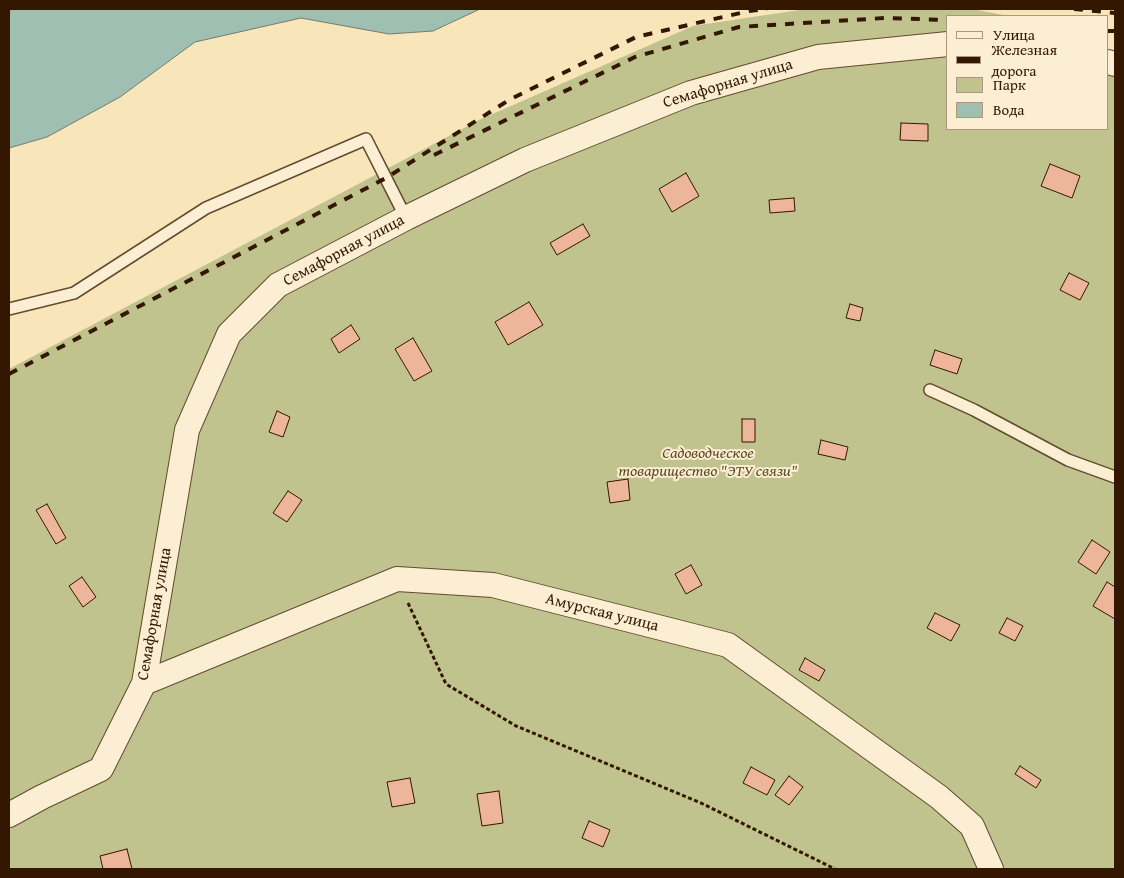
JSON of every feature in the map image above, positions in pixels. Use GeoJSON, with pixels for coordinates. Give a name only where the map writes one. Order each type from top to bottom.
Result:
{"type":"FeatureCollection","features":[{"type":"Feature","properties":{"kind":"street","name":"Семафорная улица"},"geometry":{"type":"LineString","coordinates":[[9,815],[101,769],[144,682],[187,430],[229,334],[278,285],[406,218],[525,160],[691,93],[818,57],[946,44]]}},
{"type":"Feature","properties":{"kind":"street","name":"Амурская улица"},"geometry":{"type":"LineString","coordinates":[[144,682],[397,579],[493,585],[728,645],[946,803],[972,826],[991,869]]}},
{"type":"Feature","properties":{"kind":"lane"},"geometry":{"type":"LineString","coordinates":[[9,309],[74,293],[206,208],[366,139],[406,218]]}},
{"type":"Feature","properties":{"kind":"lane"},"geometry":{"type":"LineString","coordinates":[[930,390],[974,410],[1068,460],[1115,477]]}},
{"type":"Feature","properties":{"kind":"path"},"geometry":{"type":"LineString","coordinates":[[397,579],[446,684],[516,726],[701,803],[835,869]]}},
{"type":"Feature","properties":{"kind":"green space","name":"Садоводческое товарищество \"ЭТУ связи\""},"geometry":{"type":"Polygon","coordinates":[[[806,9],[972,9],[1004,15],[946,15],[946,130],[1109,130],[1109,56],[1115,59],[1115,869],[9,869],[9,369],[479,120],[693,26],[806,9]]]}},
{"type":"Feature","properties":{"kind":"water"},"geometry":{"type":"Polygon","coordinates":[[[9,9],[480,9],[433,31],[389,34],[301,18],[195,42],[120,97],[47,137],[9,148],[9,9]]]}},
{"type":"Feature","properties":{"kind":"building"},"geometry":{"type":"Polygon","coordinates":[[[901,123],[928,124],[928,141],[900,140],[901,123]]]}},
{"type":"Feature","properties":{"kind":"building"},"geometry":{"type":"Polygon","coordinates":[[[1050,164],[1080,176],[1072,198],[1041,186],[1050,164]]]}},
{"type":"Feature","properties":{"kind":"building"},"geometry":{"type":"Polygon","coordinates":[[[686,173],[699,196],[672,212],[659,189],[686,173]]]}},
{"type":"Feature","properties":{"kind":"building"},"geometry":{"type":"Polygon","coordinates":[[[794,198],[795,211],[770,213],[769,200],[794,198]]]}},
{"type":"Feature","properties":{"kind":"building"},"geometry":{"type":"Polygon","coordinates":[[[583,224],[590,236],[557,255],[550,243],[583,224]]]}},
{"type":"Feature","properties":{"kind":"building"},"geometry":{"type":"Polygon","coordinates":[[[1069,273],[1089,283],[1080,300],[1060,290],[1069,273]]]}},
{"type":"Feature","properties":{"kind":"building"},"geometry":{"type":"Polygon","coordinates":[[[529,302],[543,325],[508,345],[495,322],[529,302]]]}},
{"type":"Feature","properties":{"kind":"building"},"geometry":{"type":"Polygon","coordinates":[[[850,304],[863,308],[860,321],[846,318],[850,304]]]}},
{"type":"Feature","properties":{"kind":"building"},"geometry":{"type":"Polygon","coordinates":[[[351,325],[360,339],[339,353],[331,339],[351,325]]]}},
{"type":"Feature","properties":{"kind":"building"},"geometry":{"type":"Polygon","coordinates":[[[413,338],[432,371],[414,381],[395,349],[413,338]]]}},
{"type":"Feature","properties":{"kind":"building"},"geometry":{"type":"Polygon","coordinates":[[[935,350],[962,359],[957,374],[930,365],[935,350]]]}},
{"type":"Feature","properties":{"kind":"building"},"geometry":{"type":"Polygon","coordinates":[[[277,411],[290,417],[283,437],[269,432],[277,411]]]}},
{"type":"Feature","properties":{"kind":"building"},"geometry":{"type":"Polygon","coordinates":[[[742,419],[755,419],[755,442],[742,442],[742,419]]]}},
{"type":"Feature","properties":{"kind":"building"},"geometry":{"type":"Polygon","coordinates":[[[821,440],[848,447],[845,460],[818,454],[821,440]]]}},
{"type":"Feature","properties":{"kind":"building"},"geometry":{"type":"Polygon","coordinates":[[[628,479],[630,500],[610,503],[607,482],[628,479]]]}},
{"type":"Feature","properties":{"kind":"building"},"geometry":{"type":"Polygon","coordinates":[[[288,491],[302,500],[287,522],[273,513],[288,491]]]}},
{"type":"Feature","properties":{"kind":"building"},"geometry":{"type":"Polygon","coordinates":[[[47,504],[66,538],[56,544],[36,510],[47,504]]]}},
{"type":"Feature","properties":{"kind":"building"},"geometry":{"type":"Polygon","coordinates":[[[1092,540],[1110,552],[1096,574],[1078,562],[1092,540]]]}},
{"type":"Feature","properties":{"kind":"building"},"geometry":{"type":"Polygon","coordinates":[[[691,565],[702,585],[686,594],[675,574],[691,565]]]}},
{"type":"Feature","properties":{"kind":"building"},"geometry":{"type":"Polygon","coordinates":[[[82,577],[96,597],[83,607],[69,586],[82,577]]]}},
{"type":"Feature","properties":{"kind":"building"},"geometry":{"type":"Polygon","coordinates":[[[1107,582],[1115,587],[1115,619],[1093,606],[1107,582]]]}},
{"type":"Feature","properties":{"kind":"building"},"geometry":{"type":"Polygon","coordinates":[[[935,613],[960,625],[951,641],[927,628],[935,613]]]}},
{"type":"Feature","properties":{"kind":"building"},"geometry":{"type":"Polygon","coordinates":[[[1007,618],[1023,626],[1015,641],[999,633],[1007,618]]]}},
{"type":"Feature","properties":{"kind":"building"},"geometry":{"type":"Polygon","coordinates":[[[805,658],[825,670],[819,681],[799,670],[805,658]]]}},
{"type":"Feature","properties":{"kind":"building"},"geometry":{"type":"Polygon","coordinates":[[[1020,766],[1041,780],[1036,788],[1015,774],[1020,766]]]}},
{"type":"Feature","properties":{"kind":"building"},"geometry":{"type":"Polygon","coordinates":[[[751,767],[775,780],[767,795],[743,783],[751,767]]]}},
{"type":"Feature","properties":{"kind":"building"},"geometry":{"type":"Polygon","coordinates":[[[789,776],[803,787],[789,805],[775,795],[789,776]]]}},
{"type":"Feature","properties":{"kind":"building"},"geometry":{"type":"Polygon","coordinates":[[[410,778],[415,803],[392,807],[387,782],[410,778]]]}},
{"type":"Feature","properties":{"kind":"building"},"geometry":{"type":"Polygon","coordinates":[[[499,791],[503,823],[482,826],[477,794],[499,791]]]}},
{"type":"Feature","properties":{"kind":"building"},"geometry":{"type":"Polygon","coordinates":[[[589,821],[610,830],[603,847],[582,838],[589,821]]]}},
{"type":"Feature","properties":{"kind":"building"},"geometry":{"type":"Polygon","coordinates":[[[127,849],[132,869],[103,869],[100,856],[127,849]]]}},
{"type":"Feature","properties":{"kind":"railway"},"geometry":{"type":"LineString","coordinates":[[9,374],[386,178],[509,100],[636,37],[749,11],[767,9]]}},
{"type":"Feature","properties":{"kind":"railway"},"geometry":{"type":"LineString","coordinates":[[1074,9],[1115,13]]}},
{"type":"Feature","properties":{"kind":"railway"},"geometry":{"type":"LineString","coordinates":[[434,155],[635,57],[739,27],[885,18],[946,20]]}},
{"type":"Feature","properties":{"kind":"railway"},"geometry":{"type":"LineString","coordinates":[[1109,31],[1115,31]]}}]}
